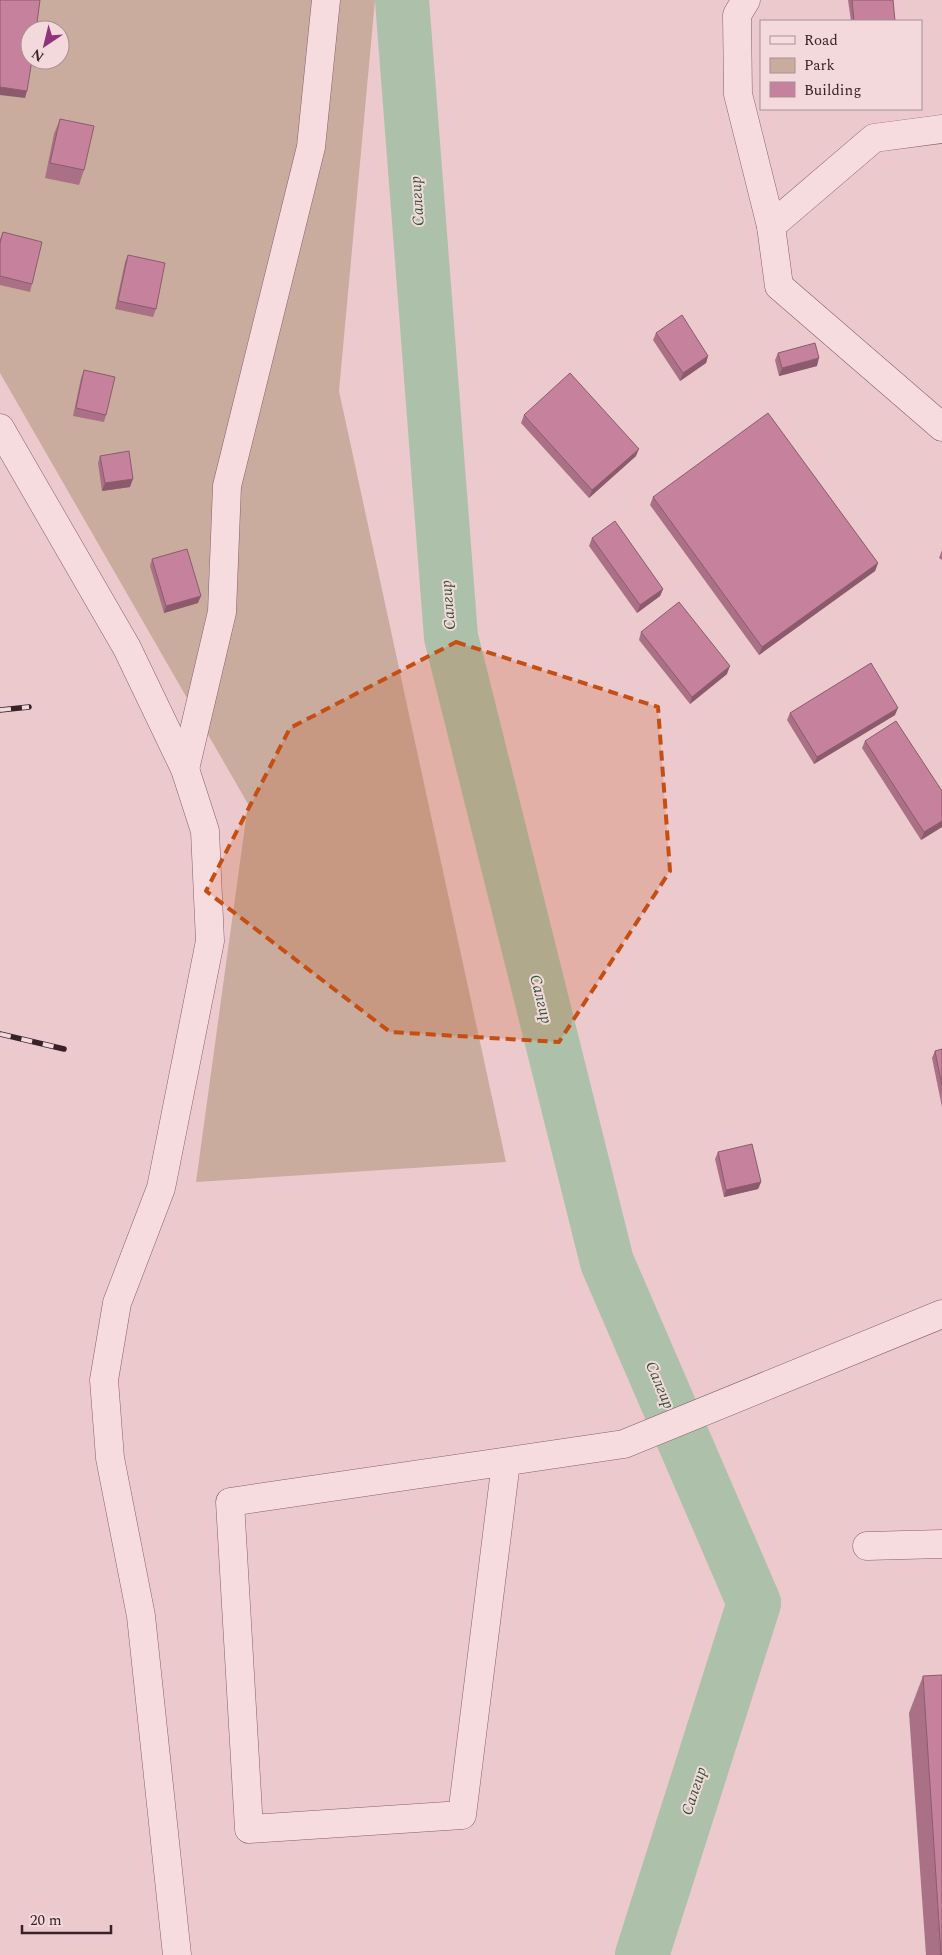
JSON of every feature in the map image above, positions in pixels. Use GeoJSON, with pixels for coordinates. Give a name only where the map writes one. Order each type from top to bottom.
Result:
{"type":"FeatureCollection","features":[{"type":"Feature","properties":{"kind":"street"},"geometry":{"type":"LineString","coordinates":[[185,768],[222,612],[227,486],[311,147],[326,0]]}},
{"type":"Feature","properties":{"kind":"street"},"geometry":{"type":"LineString","coordinates":[[746,0],[737,15],[738,94],[771,226],[779,286],[942,427]]}},
{"type":"Feature","properties":{"kind":"street"},"geometry":{"type":"LineString","coordinates":[[771,226],[874,138],[942,129]]}},
{"type":"Feature","properties":{"kind":"street"},"geometry":{"type":"LineString","coordinates":[[0,428],[127,648],[185,768],[205,831],[210,941],[161,1188],[117,1303],[104,1380],[110,1458],[141,1616],[177,1955]]}},
{"type":"Feature","properties":{"kind":"street"},"geometry":{"type":"LineString","coordinates":[[506,1462],[462,1815],[249,1829],[230,1502],[624,1444],[942,1314]]}},
{"type":"Feature","properties":{"kind":"street"},"geometry":{"type":"LineString","coordinates":[[867,1546],[942,1544]]}},
{"type":"Feature","properties":{"kind":"highlighted area"},"geometry":{"type":"Polygon","coordinates":[[[456,642],[658,707],[670,871],[559,1042],[390,1032],[206,891],[290,728],[456,642]]]}},
{"type":"Feature","properties":{"kind":"green space"},"geometry":{"type":"Polygon","coordinates":[[[0,0],[375,0],[339,391],[506,1162],[196,1182],[248,804],[0,373],[0,0]]]}},
{"type":"Feature","properties":{"kind":"building"},"geometry":{"type":"Polygon","coordinates":[[[0,0],[40,0],[37,20],[20,20],[20,70],[30,70],[27,91],[0,87],[0,0]]]}},
{"type":"Feature","properties":{"kind":"building"},"geometry":{"type":"Polygon","coordinates":[[[852,0],[893,0],[895,20],[854,20],[852,0]]]}},
{"type":"Feature","properties":{"kind":"building"},"geometry":{"type":"Polygon","coordinates":[[[60,119],[94,126],[84,170],[50,163],[60,119]]]}},
{"type":"Feature","properties":{"kind":"building"},"geometry":{"type":"Polygon","coordinates":[[[3,232],[42,242],[32,284],[0,276],[0,243],[3,232]]]}},
{"type":"Feature","properties":{"kind":"building"},"geometry":{"type":"Polygon","coordinates":[[[128,255],[165,263],[156,309],[118,301],[128,255]]]}},
{"type":"Feature","properties":{"kind":"building"},"geometry":{"type":"Polygon","coordinates":[[[682,315],[708,356],[683,373],[656,333],[682,315]]]}},
{"type":"Feature","properties":{"kind":"building"},"geometry":{"type":"Polygon","coordinates":[[[815,343],[819,358],[782,368],[778,353],[815,343]]]}},
{"type":"Feature","properties":{"kind":"building"},"geometry":{"type":"Polygon","coordinates":[[[84,370],[115,377],[106,415],[76,408],[84,370]]]}},
{"type":"Feature","properties":{"kind":"building"},"geometry":{"type":"Polygon","coordinates":[[[570,373],[639,449],[592,490],[524,415],[570,373]]]}},
{"type":"Feature","properties":{"kind":"building"},"geometry":{"type":"Polygon","coordinates":[[[768,413],[878,563],[762,647],[653,497],[768,413]]]}},
{"type":"Feature","properties":{"kind":"building"},"geometry":{"type":"Polygon","coordinates":[[[129,451],[133,479],[105,483],[100,456],[129,451]]]}},
{"type":"Feature","properties":{"kind":"building"},"geometry":{"type":"Polygon","coordinates":[[[615,521],[663,589],[640,605],[592,538],[615,521]]]}},
{"type":"Feature","properties":{"kind":"building"},"geometry":{"type":"Polygon","coordinates":[[[187,549],[201,596],[166,606],[152,559],[187,549]]]}},
{"type":"Feature","properties":{"kind":"building"},"geometry":{"type":"Polygon","coordinates":[[[679,602],[730,666],[692,697],[641,632],[679,602]]]}},
{"type":"Feature","properties":{"kind":"building"},"geometry":{"type":"Polygon","coordinates":[[[871,663],[898,708],[817,757],[790,713],[871,663]]]}},
{"type":"Feature","properties":{"kind":"building"},"geometry":{"type":"Polygon","coordinates":[[[896,721],[942,791],[942,821],[924,832],[865,741],[896,721]]]}},
{"type":"Feature","properties":{"kind":"building"},"geometry":{"type":"Polygon","coordinates":[[[942,1049],[942,1086],[935,1051],[942,1049]]]}},
{"type":"Feature","properties":{"kind":"building"},"geometry":{"type":"Polygon","coordinates":[[[752,1144],[761,1182],[726,1190],[718,1152],[752,1144]]]}},
{"type":"Feature","properties":{"kind":"building"},"geometry":{"type":"Polygon","coordinates":[[[942,1675],[942,1955],[941,1955],[923,1676],[942,1675]]]}},
{"type":"Feature","properties":{"kind":"waterway","name":"Салгир"},"geometry":{"type":"LineString","coordinates":[[402,0],[451,637],[607,1262],[754,1603],[642,1955]]}},
{"type":"Feature","properties":{"kind":"railway"},"geometry":{"type":"LineString","coordinates":[[0,710],[29,707]]}},
{"type":"Feature","properties":{"kind":"railway"},"geometry":{"type":"LineString","coordinates":[[0,1034],[64,1049]]}}]}
